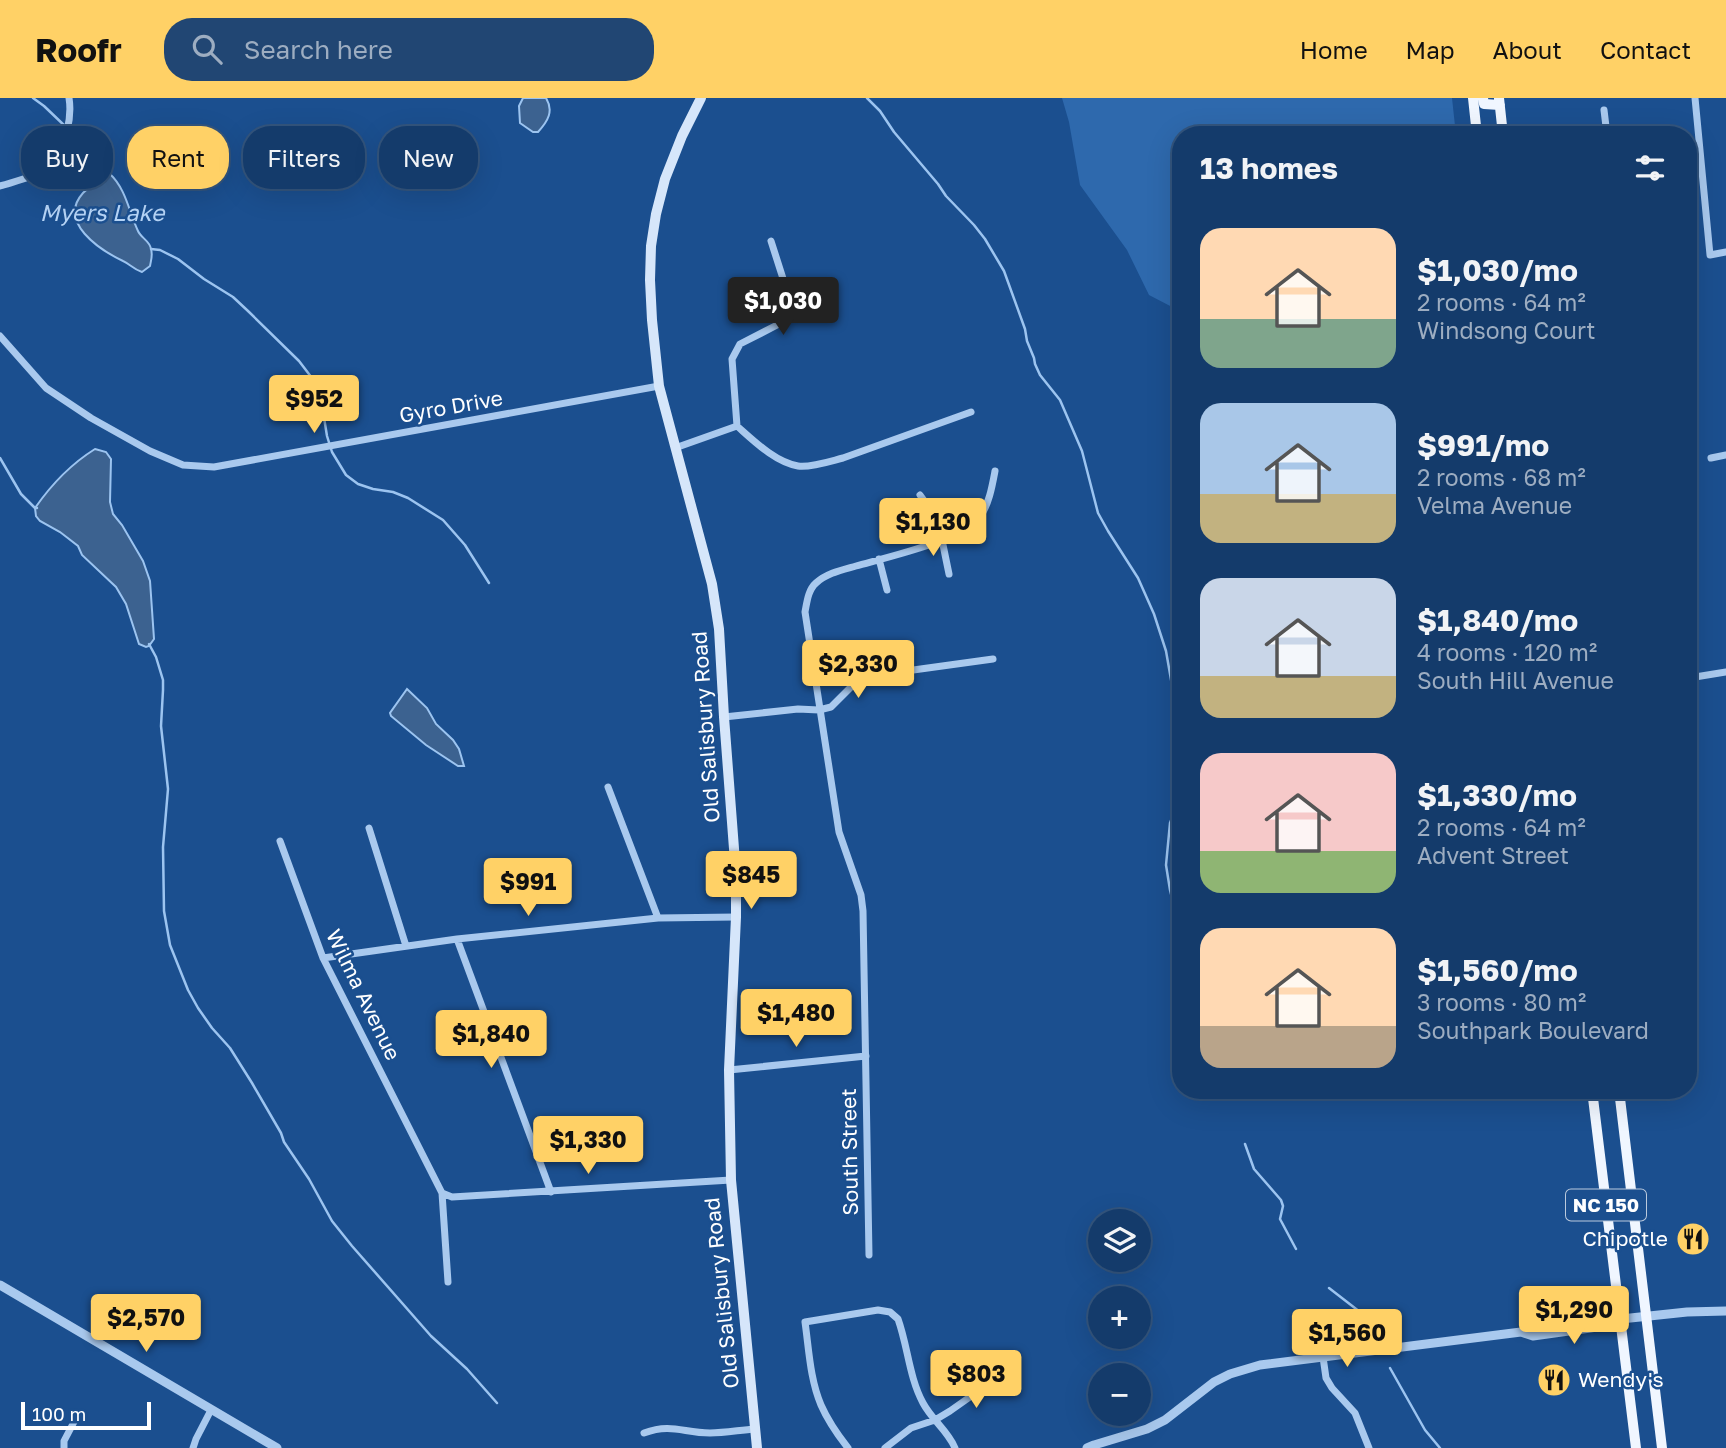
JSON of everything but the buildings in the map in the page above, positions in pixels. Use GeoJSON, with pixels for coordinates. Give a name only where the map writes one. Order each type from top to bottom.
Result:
{"type":"FeatureCollection","features":[{"type":"Feature","properties":{"kind":"main road","name":"Old Salisbury Road"},"geometry":{"type":"LineString","coordinates":[[701,98],[665,179],[651,246],[650,280],[659,386],[712,584],[719,629],[736,875],[729,1070],[731,1180],[757,1448]]}},
{"type":"Feature","properties":{"kind":"main road"},"geometry":{"type":"LineString","coordinates":[[1473,98],[1476,126]]}},
{"type":"Feature","properties":{"kind":"main road"},"geometry":{"type":"LineString","coordinates":[[1483,98],[1484,104],[1499,102],[1502,126]]}},
{"type":"Feature","properties":{"kind":"main road","name":"NC 150"},"geometry":{"type":"LineString","coordinates":[[1593,1099],[1636,1448]]}},
{"type":"Feature","properties":{"kind":"main road","name":"NC 150"},"geometry":{"type":"LineString","coordinates":[[1620,1099],[1662,1448]]}},
{"type":"Feature","properties":{"kind":"street"},"geometry":{"type":"LineString","coordinates":[[0,186],[40,172],[59,157],[71,116],[69,98]]}},
{"type":"Feature","properties":{"kind":"street"},"geometry":{"type":"LineString","coordinates":[[1695,98],[1710,255],[1726,252]]}},
{"type":"Feature","properties":{"kind":"street"},"geometry":{"type":"LineString","coordinates":[[1604,110],[1606,126]]}},
{"type":"Feature","properties":{"kind":"street"},"geometry":{"type":"LineString","coordinates":[[771,241],[787,291],[788,303],[779,324],[740,344],[732,359],[737,426],[770,455],[799,467],[835,460],[971,412]]}},
{"type":"Feature","properties":{"kind":"street","name":"Gyro Drive"},"geometry":{"type":"LineString","coordinates":[[0,336],[46,388],[76,409],[150,451],[183,464],[214,467],[659,386]]}},
{"type":"Feature","properties":{"kind":"street"},"geometry":{"type":"LineString","coordinates":[[675,447],[737,426]]}},
{"type":"Feature","properties":{"kind":"street"},"geometry":{"type":"LineString","coordinates":[[1712,458],[1726,455]]}},
{"type":"Feature","properties":{"kind":"street"},"geometry":{"type":"LineString","coordinates":[[887,590],[879,559],[942,540],[972,526],[980,517],[989,498],[995,471]]}},
{"type":"Feature","properties":{"kind":"street"},"geometry":{"type":"LineString","coordinates":[[920,495],[933,513],[949,574]]}},
{"type":"Feature","properties":{"kind":"street","name":"South Street"},"geometry":{"type":"LineString","coordinates":[[869,1255],[863,911],[861,895],[839,832],[805,612],[809,592],[816,583],[833,572],[879,559]]}},
{"type":"Feature","properties":{"kind":"street"},"geometry":{"type":"LineString","coordinates":[[724,717],[798,709],[819,710],[838,702],[859,679],[993,659]]}},
{"type":"Feature","properties":{"kind":"street"},"geometry":{"type":"LineString","coordinates":[[1697,676],[1726,671]]}},
{"type":"Feature","properties":{"kind":"street"},"geometry":{"type":"LineString","coordinates":[[608,788],[658,918]]}},
{"type":"Feature","properties":{"kind":"street"},"geometry":{"type":"LineString","coordinates":[[369,828],[406,946]]}},
{"type":"Feature","properties":{"kind":"street","name":"Wilma Avenue"},"geometry":{"type":"LineString","coordinates":[[281,841],[323,958],[442,1193],[449,1282]]}},
{"type":"Feature","properties":{"kind":"street"},"geometry":{"type":"LineString","coordinates":[[323,958],[457,939],[658,918],[736,917]]}},
{"type":"Feature","properties":{"kind":"street"},"geometry":{"type":"LineString","coordinates":[[457,939],[551,1192]]}},
{"type":"Feature","properties":{"kind":"street"},"geometry":{"type":"LineString","coordinates":[[729,1070],[866,1056]]}},
{"type":"Feature","properties":{"kind":"street"},"geometry":{"type":"LineString","coordinates":[[442,1193],[452,1197],[731,1180]]}},
{"type":"Feature","properties":{"kind":"street"},"geometry":{"type":"LineString","coordinates":[[0,1285],[276,1448]]}},
{"type":"Feature","properties":{"kind":"street"},"geometry":{"type":"LineString","coordinates":[[848,1448],[835,1431],[815,1387],[805,1322],[878,1310],[893,1313],[898,1319],[916,1387],[924,1405],[957,1447]]}},
{"type":"Feature","properties":{"kind":"street"},"geometry":{"type":"LineString","coordinates":[[1087,1448],[1147,1429],[1165,1420],[1214,1382],[1260,1365],[1521,1332],[1533,1336],[1576,1331],[1611,1325],[1621,1319],[1726,1311]]}},
{"type":"Feature","properties":{"kind":"street"},"geometry":{"type":"LineString","coordinates":[[1323,1357],[1326,1378],[1355,1413],[1369,1448]]}},
{"type":"Feature","properties":{"kind":"street"},"geometry":{"type":"LineString","coordinates":[[885,1448],[911,1428],[935,1420],[950,1411],[1001,1375]]}},
{"type":"Feature","properties":{"kind":"street"},"geometry":{"type":"LineString","coordinates":[[193,1448],[211,1410]]}},
{"type":"Feature","properties":{"kind":"street"},"geometry":{"type":"LineString","coordinates":[[64,1448],[64,1441],[75,1420]]}},
{"type":"Feature","properties":{"kind":"street"},"geometry":{"type":"LineString","coordinates":[[644,1433],[657,1428],[681,1428],[696,1433],[755,1429]]}},
{"type":"Feature","properties":{"kind":"shaded area"},"geometry":{"type":"Polygon","coordinates":[[[1062,98],[1452,98],[1455,126],[1172,126],[1172,307],[1149,295],[1127,250],[1080,185],[1062,98]]]}},
{"type":"Feature","properties":{"kind":"water"},"geometry":{"type":"Polygon","coordinates":[[[523,98],[546,98],[550,107],[549,116],[538,132],[533,132],[520,123],[519,106],[523,98]]]}},
{"type":"Feature","properties":{"kind":"water","name":"Myers Lake"},"geometry":{"type":"Polygon","coordinates":[[[113,178],[124,194],[138,231],[150,246],[150,266],[142,272],[103,250],[85,234],[75,214],[76,204],[87,189],[113,189],[113,178]]]}},
{"type":"Feature","properties":{"kind":"water"},"geometry":{"type":"Polygon","coordinates":[[[95,449],[106,452],[111,459],[110,502],[113,514],[143,561],[150,581],[154,639],[146,647],[139,644],[126,604],[116,587],[82,555],[78,546],[36,516],[35,508],[55,483],[95,449]]]}},
{"type":"Feature","properties":{"kind":"water"},"geometry":{"type":"Polygon","coordinates":[[[407,689],[427,708],[436,724],[453,740],[464,766],[458,766],[426,745],[391,716],[390,713],[407,689]]]}},
{"type":"Feature","properties":{"kind":"waterway"},"geometry":{"type":"LineString","coordinates":[[33,98],[65,126]]}},
{"type":"Feature","properties":{"kind":"waterway"},"geometry":{"type":"LineString","coordinates":[[867,98],[946,196],[974,225],[1004,271],[1035,364],[1040,375],[1060,400],[1082,451],[1098,513],[1138,578],[1154,614],[1166,651],[1172,685]]}},
{"type":"Feature","properties":{"kind":"waterway"},"geometry":{"type":"LineString","coordinates":[[151,249],[160,250],[178,259],[233,297],[299,361],[320,393],[332,452],[346,475],[358,484],[408,498],[443,520],[465,545],[489,583]]}},
{"type":"Feature","properties":{"kind":"waterway"},"geometry":{"type":"LineString","coordinates":[[0,458],[21,494],[37,508]]}},
{"type":"Feature","properties":{"kind":"waterway"},"geometry":{"type":"LineString","coordinates":[[149,644],[163,680],[161,726],[168,789],[163,847],[164,911],[170,945],[188,990],[252,1083],[332,1221],[431,1336],[467,1369],[497,1403]]}},
{"type":"Feature","properties":{"kind":"waterway"},"geometry":{"type":"LineString","coordinates":[[1172,818],[1166,865],[1172,898]]}},
{"type":"Feature","properties":{"kind":"waterway"},"geometry":{"type":"LineString","coordinates":[[1245,1144],[1254,1169],[1281,1200],[1283,1206],[1280,1219],[1296,1249]]}},
{"type":"Feature","properties":{"kind":"waterway"},"geometry":{"type":"LineString","coordinates":[[1329,1288],[1360,1312],[1370,1329]]}},
{"type":"Feature","properties":{"kind":"waterway"},"geometry":{"type":"LineString","coordinates":[[1390,1368],[1425,1430],[1440,1448]]}},
{"type":"Feature","properties":{"kind":"place","name":"Chipotle"},"geometry":{"type":"Point","coordinates":[1693,1239]}},
{"type":"Feature","properties":{"kind":"place","name":"Wendy's"},"geometry":{"type":"Point","coordinates":[1554,1380]}}]}
